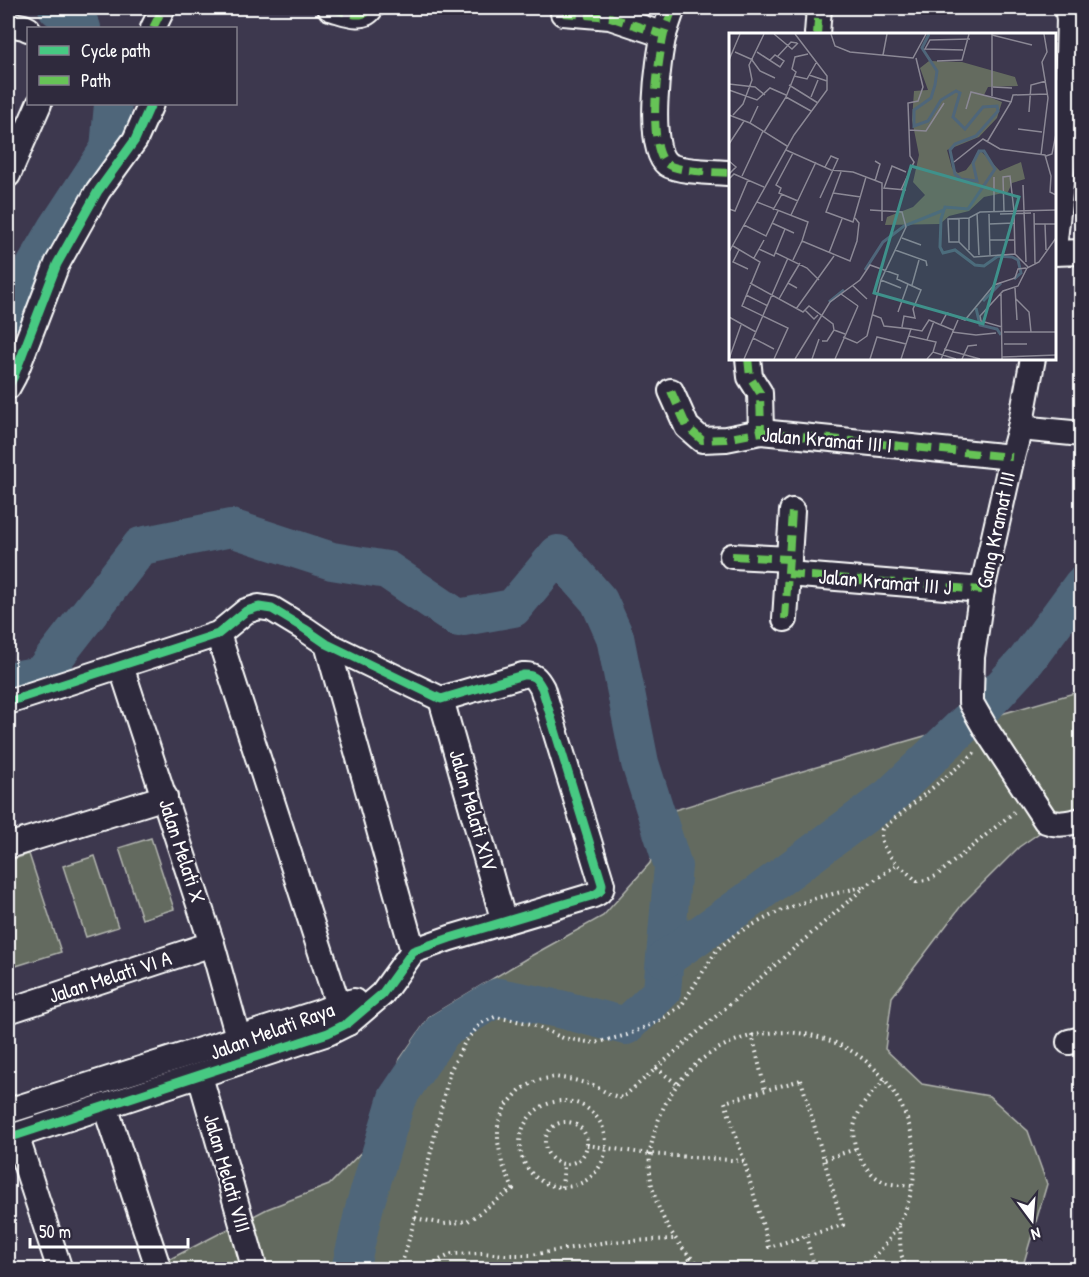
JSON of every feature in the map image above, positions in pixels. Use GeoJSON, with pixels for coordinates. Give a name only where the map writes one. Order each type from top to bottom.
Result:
{"type":"FeatureCollection","features":[{"type":"Feature","properties":{"kind":"street"},"geometry":{"type":"LineString","coordinates":[[154,27],[163,8]]}},
{"type":"Feature","properties":{"kind":"street"},"geometry":{"type":"LineString","coordinates":[[330,8],[362,15],[371,8]]}},
{"type":"Feature","properties":{"kind":"street"},"geometry":{"type":"LineString","coordinates":[[673,8],[664,35],[654,124],[662,160],[675,168],[729,173]]}},
{"type":"Feature","properties":{"kind":"street"},"geometry":{"type":"LineString","coordinates":[[817,33],[819,8]]}},
{"type":"Feature","properties":{"kind":"street"},"geometry":{"type":"LineString","coordinates":[[1056,213],[1069,19],[1067,8]]}},
{"type":"Feature","properties":{"kind":"street"},"geometry":{"type":"LineString","coordinates":[[563,13],[610,17],[664,35]]}},
{"type":"Feature","properties":{"kind":"street"},"geometry":{"type":"LineString","coordinates":[[8,24],[27,28]]}},
{"type":"Feature","properties":{"kind":"street"},"geometry":{"type":"LineString","coordinates":[[8,175],[39,105]]}},
{"type":"Feature","properties":{"kind":"street"},"geometry":{"type":"LineString","coordinates":[[8,387],[57,264],[98,190],[135,140],[150,105]]}},
{"type":"Feature","properties":{"kind":"street"},"geometry":{"type":"LineString","coordinates":[[1056,251],[1082,252]]}},
{"type":"Feature","properties":{"kind":"street"},"geometry":{"type":"LineString","coordinates":[[748,360],[750,377],[760,393],[760,432]]}},
{"type":"Feature","properties":{"kind":"street","name":"Gang Kramat III"},"geometry":{"type":"LineString","coordinates":[[989,735],[971,703],[972,657],[982,590],[1020,428],[1033,360]]}},
{"type":"Feature","properties":{"kind":"street","name":"Jalan Kramat III I"},"geometry":{"type":"LineString","coordinates":[[671,390],[687,427],[702,440],[726,439],[760,432],[1012,457]]}},
{"type":"Feature","properties":{"kind":"street"},"geometry":{"type":"LineString","coordinates":[[1020,428],[1082,434]]}},
{"type":"Feature","properties":{"kind":"street","name":"Jalan Kramat III J"},"geometry":{"type":"LineString","coordinates":[[785,619],[792,511]]}},
{"type":"Feature","properties":{"kind":"street"},"geometry":{"type":"LineString","coordinates":[[732,556],[788,567]]}},
{"type":"Feature","properties":{"kind":"street","name":"Jalan Kramat III J"},"geometry":{"type":"LineString","coordinates":[[788,567],[982,590]]}},
{"type":"Feature","properties":{"kind":"street"},"geometry":{"type":"LineString","coordinates":[[8,702],[218,634],[246,611],[260,607],[272,609],[327,644],[441,699],[523,675],[530,675],[538,680],[542,688],[601,877],[600,892],[413,951],[327,644]]}},
{"type":"Feature","properties":{"kind":"street"},"geometry":{"type":"LineString","coordinates":[[218,634],[343,1014]]}},
{"type":"Feature","properties":{"kind":"street","name":"Jalan Melati X"},"geometry":{"type":"LineString","coordinates":[[121,666],[212,944],[238,1037]]}},
{"type":"Feature","properties":{"kind":"street","name":"Jalan Melati XIV"},"geometry":{"type":"LineString","coordinates":[[441,699],[504,922]]}},
{"type":"Feature","properties":{"kind":"street"},"geometry":{"type":"LineString","coordinates":[[989,735],[1046,821],[1063,824],[1082,820]]}},
{"type":"Feature","properties":{"kind":"street"},"geometry":{"type":"LineString","coordinates":[[8,846],[165,797]]}},
{"type":"Feature","properties":{"kind":"street","name":"Jalan Melati VI A"},"geometry":{"type":"LineString","coordinates":[[8,1011],[212,944]]}},
{"type":"Feature","properties":{"kind":"street","name":"Jalan Melati Raya"},"geometry":{"type":"LineString","coordinates":[[12,1137],[328,1033],[343,1014],[382,994],[413,951]]}},
{"type":"Feature","properties":{"kind":"street","name":"Jalan Melati Raya"},"geometry":{"type":"LineString","coordinates":[[9,1107],[320,1012],[343,1014]]}},
{"type":"Feature","properties":{"kind":"street","name":"Jalan Melati VIII"},"geometry":{"type":"LineString","coordinates":[[200,1076],[255,1269]]}},
{"type":"Feature","properties":{"kind":"street"},"geometry":{"type":"LineString","coordinates":[[105,1106],[159,1269]]}},
{"type":"Feature","properties":{"kind":"street"},"geometry":{"type":"LineString","coordinates":[[12,1137],[60,1269]]}},
{"type":"Feature","properties":{"kind":"path"},"geometry":{"type":"LineString","coordinates":[[989,735],[882,829],[881,843],[886,851],[917,881],[927,880],[936,876],[1030,799]]}},
{"type":"Feature","properties":{"kind":"path"},"geometry":{"type":"LineString","coordinates":[[416,1218],[444,1224],[468,1221],[513,1189],[502,1163],[498,1143],[498,1123],[505,1107],[520,1090],[538,1080],[555,1077],[594,1085],[609,1094],[622,1098],[866,886],[898,864]]}},
{"type":"Feature","properties":{"kind":"path"},"geometry":{"type":"LineString","coordinates":[[400,1269],[416,1218],[450,1071],[465,1042],[481,1023],[495,1017],[531,1024],[562,1038],[595,1043],[627,1035],[659,1021],[681,1006],[717,950],[737,933],[782,910],[816,898],[866,886]]}},
{"type":"Feature","properties":{"kind":"path"},"geometry":{"type":"LineString","coordinates":[[695,1269],[674,1239],[656,1202],[649,1154],[658,1120],[677,1084],[707,1055],[752,1034],[785,1032],[826,1039],[862,1058],[885,1080],[902,1105],[909,1125],[914,1145],[915,1165],[913,1186],[907,1206],[888,1242],[860,1269]]}},
{"type":"Feature","properties":{"kind":"path"},"geometry":{"type":"LineString","coordinates":[[752,1034],[765,1090]]}},
{"type":"Feature","properties":{"kind":"path"},"geometry":{"type":"LineString","coordinates":[[656,1068],[677,1084]]}},
{"type":"Feature","properties":{"kind":"path"},"geometry":{"type":"LineString","coordinates":[[801,1080],[843,1225],[769,1247],[725,1102],[765,1090],[801,1080]]}},
{"type":"Feature","properties":{"kind":"path"},"geometry":{"type":"LineString","coordinates":[[885,1080],[862,1106],[854,1132],[856,1149],[862,1161],[878,1178],[899,1185],[913,1186]]}},
{"type":"Feature","properties":{"kind":"path"},"geometry":{"type":"LineString","coordinates":[[564,1101],[576,1103],[595,1114],[606,1134],[607,1147],[601,1167],[593,1176],[584,1182],[562,1188],[541,1182],[532,1174],[521,1155],[520,1143],[526,1122],[534,1113],[553,1102],[564,1101]]}},
{"type":"Feature","properties":{"kind":"path"},"geometry":{"type":"LineString","coordinates":[[559,1122],[576,1124],[586,1136],[587,1145],[580,1159],[564,1164],[549,1157],[544,1142],[547,1133],[559,1122]]}},
{"type":"Feature","properties":{"kind":"path"},"geometry":{"type":"LineString","coordinates":[[587,1145],[649,1154],[744,1161]]}},
{"type":"Feature","properties":{"kind":"path"},"geometry":{"type":"LineString","coordinates":[[825,1159],[856,1149]]}},
{"type":"Feature","properties":{"kind":"path"},"geometry":{"type":"LineString","coordinates":[[562,1188],[564,1164]]}},
{"type":"Feature","properties":{"kind":"path"},"geometry":{"type":"LineString","coordinates":[[899,1225],[901,1254],[907,1269]]}},
{"type":"Feature","properties":{"kind":"path"},"geometry":{"type":"LineString","coordinates":[[806,1236],[815,1269]]}},
{"type":"Feature","properties":{"kind":"path"},"geometry":{"type":"LineString","coordinates":[[426,1269],[429,1265],[452,1254],[531,1255],[607,1242],[674,1239]]}},
{"type":"Feature","properties":{"kind":"path"},"geometry":{"type":"LineString","coordinates":[[687,1255],[705,1269]]}},
{"type":"Feature","properties":{"kind":"shaded area"},"geometry":{"type":"Polygon","coordinates":[[[1081,691],[1081,804],[1019,847],[964,902],[892,997],[885,1049],[922,1084],[989,1096],[1028,1131],[1047,1184],[1022,1269],[157,1270],[172,1258],[267,1209],[329,1185],[378,1135],[400,1059],[430,1016],[603,916],[650,863],[668,812],[1081,691]]]}},
{"type":"Feature","properties":{"kind":"shaded area"},"geometry":{"type":"Polygon","coordinates":[[[151,838],[174,909],[142,919],[119,848],[151,838]]]}},
{"type":"Feature","properties":{"kind":"shaded area"},"geometry":{"type":"Polygon","coordinates":[[[29,854],[61,952],[16,966],[8,940],[8,861],[29,854]]]}},
{"type":"Feature","properties":{"kind":"shaded area"},"geometry":{"type":"Polygon","coordinates":[[[95,856],[118,927],[86,937],[63,866],[95,856]]]}},
{"type":"Feature","properties":{"kind":"waterway"},"geometry":{"type":"LineString","coordinates":[[57,8],[78,22],[81,27]]}},
{"type":"Feature","properties":{"kind":"waterway"},"geometry":{"type":"LineString","coordinates":[[8,312],[56,230],[109,149],[113,105]]}},
{"type":"Feature","properties":{"kind":"waterway"},"geometry":{"type":"LineString","coordinates":[[8,681],[41,675],[141,546],[231,528],[332,561],[387,570],[458,618],[513,608],[558,554],[599,601],[615,637],[640,763],[673,866],[662,991],[626,1026],[560,1009],[498,997],[443,1030],[397,1098],[365,1205],[350,1270]]}},
{"type":"Feature","properties":{"kind":"waterway"},"geometry":{"type":"LineString","coordinates":[[665,959],[890,796],[991,699],[1026,661],[1082,585]]}},
{"type":"Feature","properties":{"kind":"marked path"},"geometry":{"type":"LineString","coordinates":[[154,27],[163,8]]}},
{"type":"Feature","properties":{"kind":"marked path"},"geometry":{"type":"LineString","coordinates":[[330,8],[358,15],[371,8]]}},
{"type":"Feature","properties":{"kind":"marked path"},"geometry":{"type":"LineString","coordinates":[[673,8],[664,34],[655,102],[657,140],[661,155],[672,167],[729,173]]}},
{"type":"Feature","properties":{"kind":"marked path"},"geometry":{"type":"LineString","coordinates":[[817,33],[819,8]]}},
{"type":"Feature","properties":{"kind":"marked path"},"geometry":{"type":"LineString","coordinates":[[563,13],[610,17],[664,35]]}},
{"type":"Feature","properties":{"kind":"marked path"},"geometry":{"type":"LineString","coordinates":[[748,360],[750,377],[760,393],[761,432]]}},
{"type":"Feature","properties":{"kind":"marked path"},"geometry":{"type":"LineString","coordinates":[[671,391],[687,427],[702,440],[726,439],[761,432],[1012,457]]}},
{"type":"Feature","properties":{"kind":"marked path"},"geometry":{"type":"LineString","coordinates":[[785,619],[792,511]]}},
{"type":"Feature","properties":{"kind":"marked path"},"geometry":{"type":"LineString","coordinates":[[732,556],[789,559]]}},
{"type":"Feature","properties":{"kind":"marked path"},"geometry":{"type":"LineString","coordinates":[[788,574],[982,590]]}},
{"type":"Feature","properties":{"kind":"cycle path"},"geometry":{"type":"LineString","coordinates":[[8,387],[57,264],[98,191],[135,140],[151,105]]}},
{"type":"Feature","properties":{"kind":"cycle path"},"geometry":{"type":"LineString","coordinates":[[8,702],[218,634],[246,611],[259,607],[272,609],[327,644],[441,699],[523,675],[530,675],[542,688],[602,884],[599,892],[591,896],[413,951],[382,994],[348,1023],[328,1033],[8,1138]]}}]}
